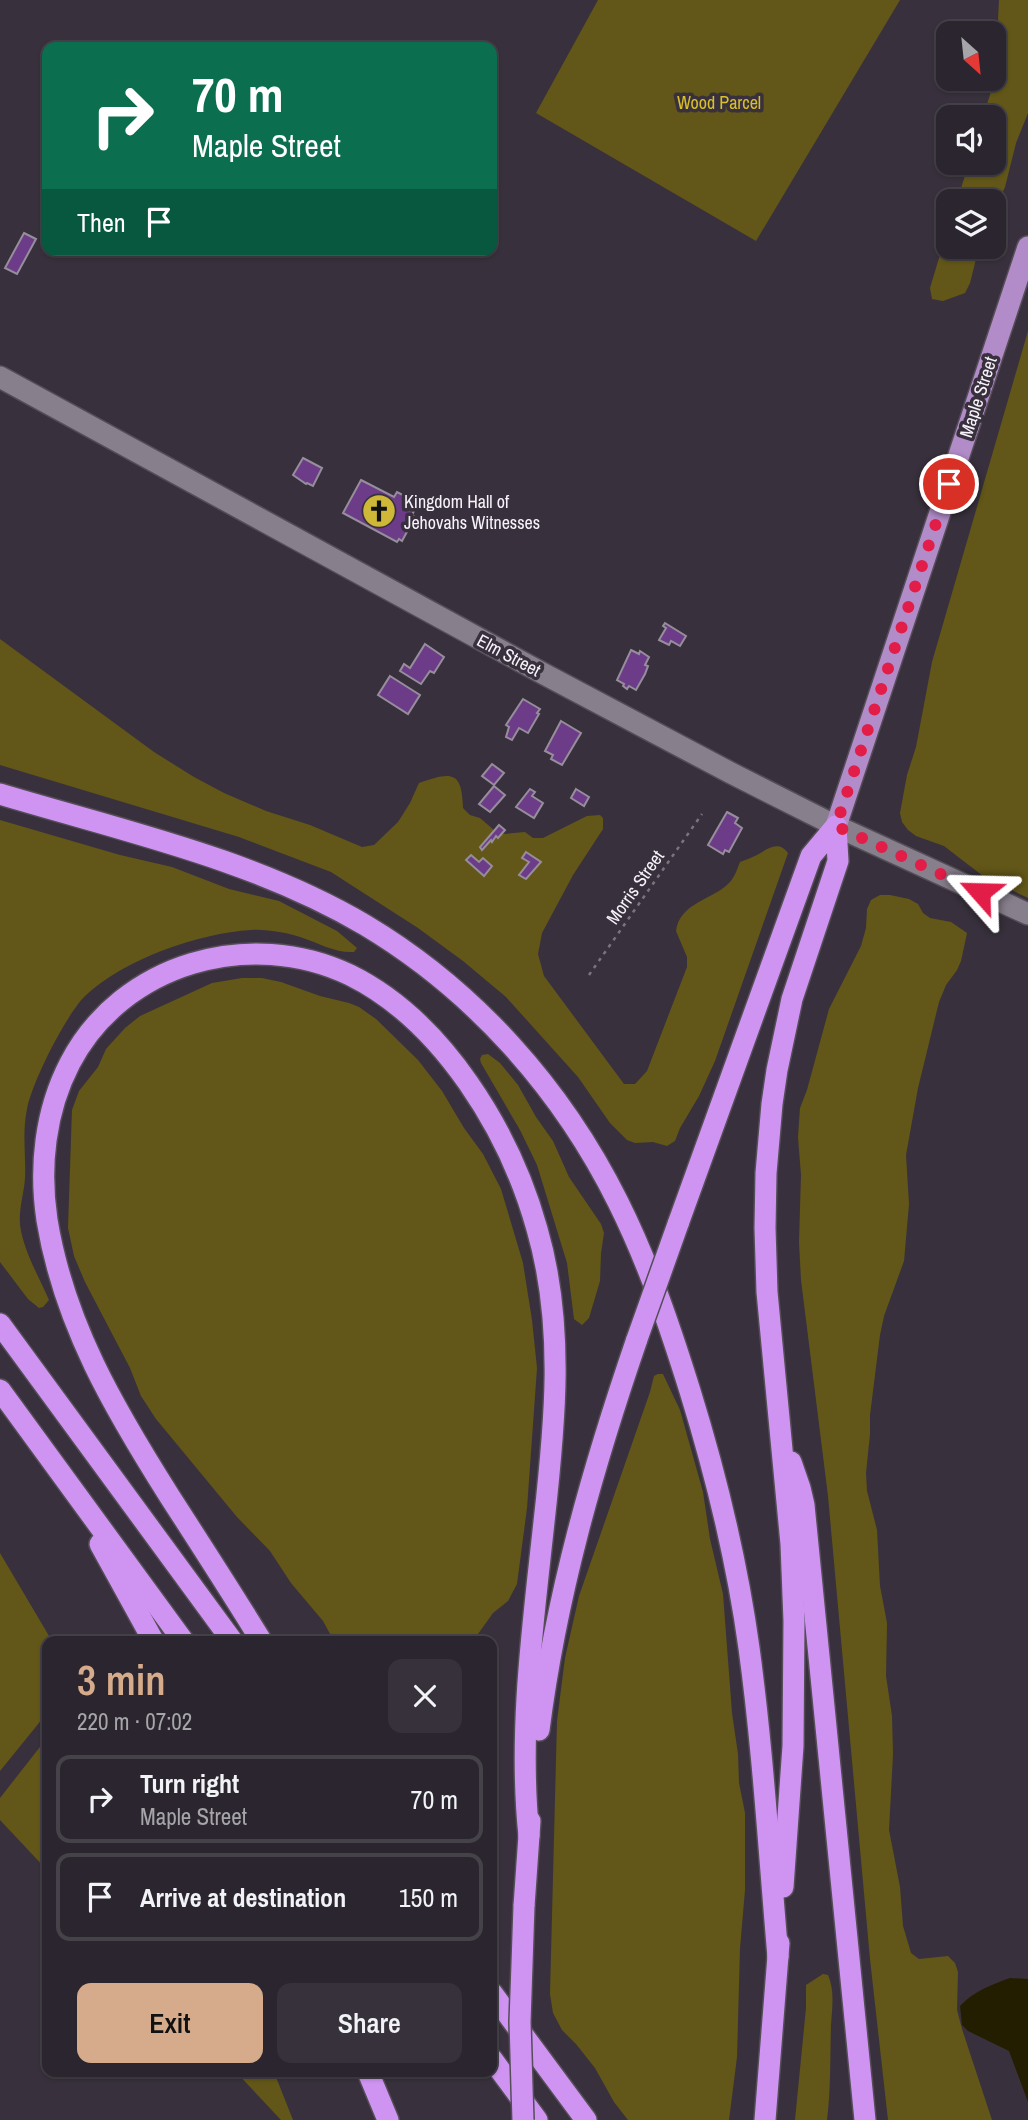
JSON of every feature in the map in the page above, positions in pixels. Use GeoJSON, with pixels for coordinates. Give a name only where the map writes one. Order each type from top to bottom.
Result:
{"type":"FeatureCollection","features":[{"type":"Feature","properties":{"kind":"highway"},"geometry":{"type":"LineString","coordinates":[[0,794],[237,865],[307,894],[365,925],[420,962],[476,1010],[524,1060],[570,1119],[602,1171],[638,1246],[699,1420],[723,1511],[743,1608],[754,1682],[778,1957]]}},
{"type":"Feature","properties":{"kind":"highway"},"geometry":{"type":"LineString","coordinates":[[523,2120],[520,2022],[528,1836],[541,1716],[565,1576],[599,1457],[678,1224],[811,856],[836,826]]}},
{"type":"Feature","properties":{"kind":"highway"},"geometry":{"type":"LineString","coordinates":[[765,2120],[793,1746],[794,1657],[793,1578],[766,1267],[768,1137],[777,1070],[792,999],[838,861],[836,826]]}},
{"type":"Feature","properties":{"kind":"highway"},"geometry":{"type":"LineString","coordinates":[[258,1636],[126,1427],[91,1360],[71,1311],[54,1254],[44,1178],[46,1136],[56,1094],[75,1053],[98,1022],[129,994],[169,972],[212,957],[250,953],[301,958],[342,972],[373,988],[413,1019],[456,1068],[483,1108],[515,1168],[532,1211],[550,1286],[556,1376],[529,1687],[526,1753],[528,1836]]}},
{"type":"Feature","properties":{"kind":"highway"},"geometry":{"type":"LineString","coordinates":[[0,1324],[229,1636]]}},
{"type":"Feature","properties":{"kind":"highway"},"geometry":{"type":"LineString","coordinates":[[0,1390],[180,1636]]}},
{"type":"Feature","properties":{"kind":"highway"},"geometry":{"type":"LineString","coordinates":[[782,1443],[796,1474],[804,1505],[865,2120]]}},
{"type":"Feature","properties":{"kind":"highway"},"geometry":{"type":"LineString","coordinates":[[79,1497],[108,1561],[152,1636]]}},
{"type":"Feature","properties":{"kind":"highway"},"geometry":{"type":"LineString","coordinates":[[497,2000],[586,2120]]}},
{"type":"Feature","properties":{"kind":"highway"},"geometry":{"type":"LineString","coordinates":[[497,2066],[537,2120]]}},
{"type":"Feature","properties":{"kind":"highway"},"geometry":{"type":"LineString","coordinates":[[370,2077],[388,2120]]}},
{"type":"Feature","properties":{"kind":"main road","name":"Maple Street"},"geometry":{"type":"LineString","coordinates":[[836,826],[1028,247]]}},
{"type":"Feature","properties":{"kind":"street","name":"Elm Street"},"geometry":{"type":"LineString","coordinates":[[0,377],[544,674],[836,826],[1028,914]]}},
{"type":"Feature","properties":{"kind":"path","name":"Morris Street"},"geometry":{"type":"LineString","coordinates":[[589,975],[702,814]]}},
{"type":"Feature","properties":{"kind":"green space","name":"Wood Parcel"},"geometry":{"type":"Polygon","coordinates":[[[598,0],[900,0],[756,241],[536,113],[598,0]]]}},
{"type":"Feature","properties":{"kind":"green space"},"geometry":{"type":"Polygon","coordinates":[[[999,0],[1028,0],[1028,113],[1016,143],[1004,189],[961,189],[965,175],[1006,175],[1006,105],[987,105],[991,91],[1006,91],[1006,21],[998,21],[999,0]]]}},
{"type":"Feature","properties":{"kind":"green space"},"geometry":{"type":"Polygon","coordinates":[[[939,259],[976,259],[965,293],[943,301],[932,299],[930,288],[939,259]]]}},
{"type":"Feature","properties":{"kind":"green space"},"geometry":{"type":"Polygon","coordinates":[[[1028,331],[1028,898],[983,876],[944,846],[916,836],[902,822],[900,813],[932,662],[1028,331]]]}},
{"type":"Feature","properties":{"kind":"green space"},"geometry":{"type":"Polygon","coordinates":[[[0,639],[154,752],[194,777],[266,811],[310,825],[362,847],[374,845],[398,822],[419,783],[439,777],[453,777],[457,780],[463,808],[495,831],[504,834],[525,832],[533,838],[543,838],[587,816],[600,815],[603,818],[603,829],[573,875],[542,933],[538,954],[544,976],[624,1084],[635,1084],[647,1071],[687,967],[687,957],[676,931],[679,921],[690,908],[729,883],[740,862],[773,847],[784,849],[788,853],[715,1061],[675,1141],[667,1146],[627,1140],[610,1123],[578,1077],[506,997],[418,928],[331,872],[239,837],[0,765],[0,639]]]}},
{"type":"Feature","properties":{"kind":"green space"},"geometry":{"type":"Polygon","coordinates":[[[0,820],[120,855],[172,867],[229,889],[279,901],[337,931],[357,948],[354,952],[341,951],[297,936],[271,931],[251,930],[209,936],[163,950],[120,970],[77,1005],[36,1083],[26,1118],[25,1178],[20,1224],[26,1249],[49,1300],[39,1308],[28,1299],[0,1262],[0,820]]]}},
{"type":"Feature","properties":{"kind":"green space"},"geometry":{"type":"Polygon","coordinates":[[[880,895],[909,899],[918,904],[930,918],[951,922],[967,933],[961,961],[939,1002],[918,1088],[906,1155],[909,1204],[904,1261],[880,1335],[866,1473],[867,1491],[877,1530],[880,1586],[887,1623],[886,1676],[892,1716],[893,1754],[889,1830],[900,1887],[903,1926],[911,1953],[919,1959],[948,1956],[955,1963],[958,1972],[957,2010],[992,2120],[888,2120],[870,1959],[828,1496],[801,1280],[801,1175],[798,1137],[800,1108],[829,1009],[861,946],[871,900],[880,895]]]}},
{"type":"Feature","properties":{"kind":"green space"},"geometry":{"type":"Polygon","coordinates":[[[242,978],[281,982],[349,1003],[376,1019],[418,1060],[442,1091],[483,1154],[501,1189],[523,1263],[537,1368],[527,1508],[517,1584],[508,1601],[493,1613],[477,1636],[331,1636],[270,1551],[237,1517],[156,1419],[141,1396],[130,1368],[74,1256],[68,1228],[72,1110],[79,1091],[98,1067],[106,1049],[125,1028],[140,1016],[212,983],[242,978]]]}},
{"type":"Feature","properties":{"kind":"green space"},"geometry":{"type":"Polygon","coordinates":[[[488,1054],[500,1063],[518,1085],[553,1141],[569,1177],[601,1224],[604,1233],[600,1281],[589,1318],[582,1325],[574,1319],[567,1263],[537,1165],[481,1063],[482,1055],[488,1054]]]}},
{"type":"Feature","properties":{"kind":"green space"},"geometry":{"type":"Polygon","coordinates":[[[663,1374],[680,1410],[703,1492],[710,1539],[723,1594],[739,1783],[745,1813],[745,1890],[740,1948],[737,2057],[729,2120],[628,2120],[614,2102],[595,2068],[562,2030],[553,2013],[550,1994],[557,1721],[565,1658],[579,1596],[654,1376],[663,1374]]]}},
{"type":"Feature","properties":{"kind":"green space"},"geometry":{"type":"Polygon","coordinates":[[[0,1553],[49,1636],[42,1636],[42,1719],[0,1771],[0,1553]]]}},
{"type":"Feature","properties":{"kind":"green space"},"geometry":{"type":"Polygon","coordinates":[[[42,1744],[42,1865],[0,1820],[0,1798],[42,1744]]]}},
{"type":"Feature","properties":{"kind":"green space"},"geometry":{"type":"Polygon","coordinates":[[[823,1974],[828,1975],[832,1987],[827,2120],[795,2120],[806,1985],[823,1974]]]}},
{"type":"Feature","properties":{"kind":"green space"},"geometry":{"type":"Polygon","coordinates":[[[241,2077],[276,2077],[293,2120],[281,2120],[241,2077]]]}},
{"type":"Feature","properties":{"kind":"shaded area"},"geometry":{"type":"Polygon","coordinates":[[[1010,1978],[1028,1979],[1028,2102],[1009,2051],[968,2031],[962,2025],[960,2006],[965,2001],[977,1992],[1010,1978]]]}},
{"type":"Feature","properties":{"kind":"building"},"geometry":{"type":"Polygon","coordinates":[[[24,233],[36,239],[17,274],[5,268],[24,233]]]}},
{"type":"Feature","properties":{"kind":"building"},"geometry":{"type":"Polygon","coordinates":[[[303,458],[322,468],[313,486],[293,475],[303,458]]]}},
{"type":"Feature","properties":{"kind":"building","name":"Kingdom Hall of Jehovahs Witnesses"},"geometry":{"type":"Polygon","coordinates":[[[361,480],[394,497],[397,492],[407,497],[405,503],[415,509],[412,515],[415,517],[402,541],[399,539],[397,542],[343,513],[361,480]]]}},
{"type":"Feature","properties":{"kind":"building"},"geometry":{"type":"Polygon","coordinates":[[[665,623],[686,636],[680,646],[671,641],[669,645],[659,640],[666,628],[663,626],[665,623]]]}},
{"type":"Feature","properties":{"kind":"building"},"geometry":{"type":"Polygon","coordinates":[[[425,644],[444,657],[434,673],[430,671],[421,684],[400,671],[404,664],[410,668],[425,644]]]}},
{"type":"Feature","properties":{"kind":"building"},"geometry":{"type":"Polygon","coordinates":[[[631,650],[639,654],[640,651],[649,657],[645,674],[636,690],[629,686],[627,689],[617,680],[631,650]]]}},
{"type":"Feature","properties":{"kind":"building"},"geometry":{"type":"Polygon","coordinates":[[[390,676],[420,695],[408,714],[378,695],[390,676]]]}},
{"type":"Feature","properties":{"kind":"building"},"geometry":{"type":"Polygon","coordinates":[[[523,699],[540,709],[537,713],[539,714],[528,733],[519,728],[512,740],[506,737],[509,727],[506,725],[523,699]]]}},
{"type":"Feature","properties":{"kind":"building"},"geometry":{"type":"Polygon","coordinates":[[[561,721],[581,733],[562,765],[551,759],[553,755],[545,751],[561,721]]]}},
{"type":"Feature","properties":{"kind":"building"},"geometry":{"type":"Polygon","coordinates":[[[492,764],[504,773],[494,785],[482,776],[492,764]]]}},
{"type":"Feature","properties":{"kind":"building"},"geometry":{"type":"Polygon","coordinates":[[[494,786],[505,795],[490,812],[479,804],[494,786]]]}},
{"type":"Feature","properties":{"kind":"building"},"geometry":{"type":"Polygon","coordinates":[[[530,789],[535,792],[532,796],[543,803],[534,818],[516,807],[530,789]]]}},
{"type":"Feature","properties":{"kind":"building"},"geometry":{"type":"Polygon","coordinates":[[[576,789],[589,797],[584,806],[571,798],[576,789]]]}},
{"type":"Feature","properties":{"kind":"building"},"geometry":{"type":"Polygon","coordinates":[[[727,812],[738,818],[735,823],[742,828],[729,852],[725,850],[723,854],[708,845],[727,812]]]}},
{"type":"Feature","properties":{"kind":"building"},"geometry":{"type":"Polygon","coordinates":[[[499,825],[505,830],[482,850],[480,847],[499,825]]]}},
{"type":"Feature","properties":{"kind":"building"},"geometry":{"type":"Polygon","coordinates":[[[526,852],[541,862],[526,879],[519,875],[529,862],[522,858],[526,852]]]}},
{"type":"Feature","properties":{"kind":"building"},"geometry":{"type":"Polygon","coordinates":[[[471,855],[479,862],[483,858],[492,866],[484,876],[466,860],[471,855]]]}},
{"type":"Feature","properties":{"kind":"place","name":"Kingdom Hall of Jehovahs Witnesses"},"geometry":{"type":"Point","coordinates":[379,511]}},
{"type":"Feature","properties":{"kind":"route"},"geometry":{"type":"LineString","coordinates":[[949,484],[836,826],[980,892]]}}]}
